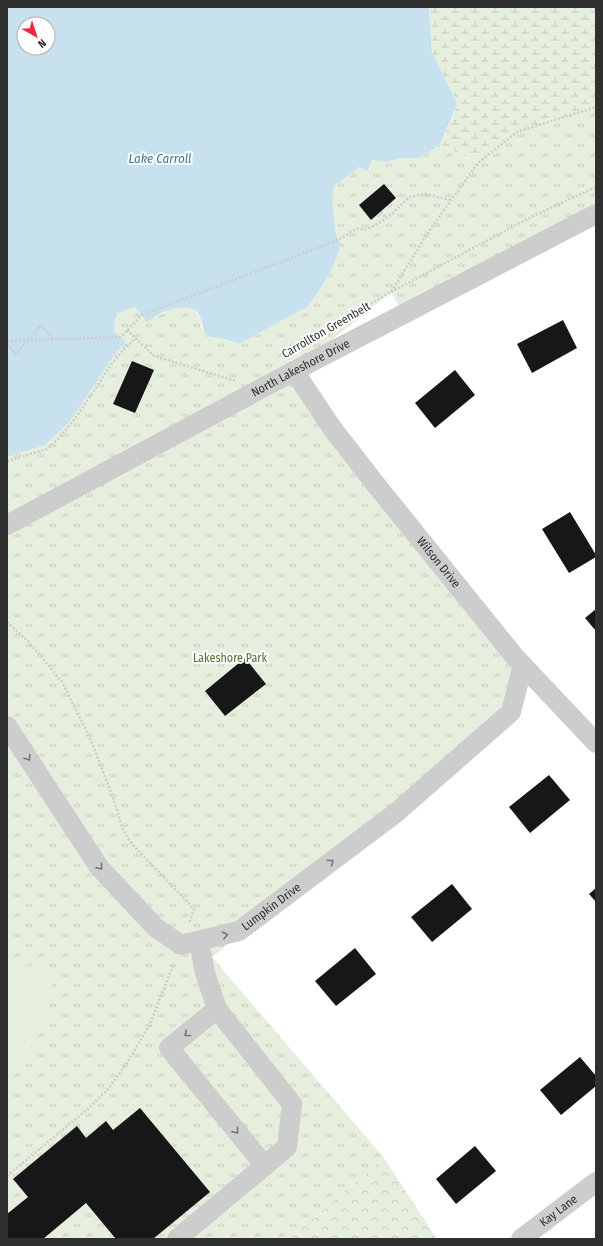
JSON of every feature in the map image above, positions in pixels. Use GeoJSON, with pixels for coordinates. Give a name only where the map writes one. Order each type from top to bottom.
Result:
{"type":"FeatureCollection","features":[{"type":"Feature","properties":{"kind":"street","name":"North Lakeshore Drive"},"geometry":{"type":"LineString","coordinates":[[7,525],[294,371],[596,214]]}},
{"type":"Feature","properties":{"kind":"street","name":"Wilson Drive"},"geometry":{"type":"LineString","coordinates":[[294,371],[332,428],[359,464],[515,657],[594,737]]}},
{"type":"Feature","properties":{"kind":"street","name":"Lumpkin Drive"},"geometry":{"type":"LineString","coordinates":[[7,726],[99,867],[155,927],[182,945],[239,931],[397,812],[511,712],[523,665]]}},
{"type":"Feature","properties":{"kind":"street"},"geometry":{"type":"LineString","coordinates":[[177,1239],[287,1147],[292,1104],[217,1009],[205,973],[199,941]]}},
{"type":"Feature","properties":{"kind":"street"},"geometry":{"type":"LineString","coordinates":[[217,1009],[168,1048],[265,1166]]}},
{"type":"Feature","properties":{"kind":"street","name":"Kay Lane"},"geometry":{"type":"LineString","coordinates":[[521,1239],[596,1182]]}},
{"type":"Feature","properties":{"kind":"path","name":"Carrollton Greenbelt"},"geometry":{"type":"LineString","coordinates":[[315,336],[391,292],[431,228],[478,164],[517,132],[596,107]]}},
{"type":"Feature","properties":{"kind":"path"},"geometry":{"type":"LineString","coordinates":[[391,292],[533,216],[596,187]]}},
{"type":"Feature","properties":{"kind":"path"},"geometry":{"type":"LineString","coordinates":[[7,340],[121,336],[142,315],[338,240],[356,229],[367,229],[393,213],[408,197],[426,194],[451,200]]}},
{"type":"Feature","properties":{"kind":"path"},"geometry":{"type":"LineString","coordinates":[[380,212],[386,218]]}},
{"type":"Feature","properties":{"kind":"path"},"geometry":{"type":"LineString","coordinates":[[7,344],[16,354],[41,325],[54,339]]}},
{"type":"Feature","properties":{"kind":"path"},"geometry":{"type":"LineString","coordinates":[[127,330],[154,356],[236,381]]}},
{"type":"Feature","properties":{"kind":"path"},"geometry":{"type":"LineString","coordinates":[[7,461],[48,449],[77,416],[122,351],[136,338]]}},
{"type":"Feature","properties":{"kind":"path"},"geometry":{"type":"LineString","coordinates":[[229,385],[242,378]]}},
{"type":"Feature","properties":{"kind":"green space"},"geometry":{"type":"Polygon","coordinates":[[[429,7],[596,7],[596,107],[517,132],[478,163],[440,144],[455,111],[456,101],[432,52],[429,7]]]}},
{"type":"Feature","properties":{"kind":"green space","name":"Lakeshore Park"},"geometry":{"type":"Polygon","coordinates":[[[596,107],[596,214],[404,314],[391,292],[294,371],[523,665],[511,712],[397,812],[212,957],[384,1158],[289,1239],[7,1239],[7,457],[45,445],[75,414],[118,350],[126,342],[114,331],[114,314],[135,307],[154,318],[172,309],[184,307],[190,308],[200,317],[201,326],[210,337],[224,339],[239,344],[307,307],[317,294],[332,269],[340,245],[334,223],[333,185],[340,182],[359,167],[369,170],[372,160],[386,162],[400,158],[417,158],[427,154],[440,144],[478,163],[517,132],[596,107]]]}},
{"type":"Feature","properties":{"kind":"green space"},"geometry":{"type":"Polygon","coordinates":[[[7,964],[53,967],[52,992],[47,1014],[38,1035],[22,1061],[7,1077],[7,964]]]}},
{"type":"Feature","properties":{"kind":"green space"},"geometry":{"type":"Polygon","coordinates":[[[384,1158],[437,1239],[289,1239],[384,1158]]]}},
{"type":"Feature","properties":{"kind":"water","name":"Lake Carroll"},"geometry":{"type":"Polygon","coordinates":[[[7,7],[429,7],[432,52],[457,105],[440,144],[427,154],[417,158],[400,158],[386,162],[372,160],[368,171],[359,167],[334,185],[333,209],[336,234],[340,245],[336,260],[327,278],[307,307],[239,344],[226,339],[213,338],[206,334],[199,314],[188,308],[183,307],[166,311],[147,322],[135,307],[115,314],[114,331],[126,342],[118,350],[75,414],[67,424],[45,445],[7,457],[7,7]]]}},
{"type":"Feature","properties":{"kind":"building"},"geometry":{"type":"Polygon","coordinates":[[[384,184],[396,198],[371,220],[359,205],[384,184]]]}},
{"type":"Feature","properties":{"kind":"building"},"geometry":{"type":"Polygon","coordinates":[[[563,320],[577,348],[532,373],[517,344],[563,320]]]}},
{"type":"Feature","properties":{"kind":"building"},"geometry":{"type":"Polygon","coordinates":[[[132,361],[154,370],[135,413],[113,404],[132,361]]]}},
{"type":"Feature","properties":{"kind":"building"},"geometry":{"type":"Polygon","coordinates":[[[455,370],[475,395],[435,428],[415,403],[455,370]]]}},
{"type":"Feature","properties":{"kind":"building"},"geometry":{"type":"Polygon","coordinates":[[[570,512],[596,557],[569,573],[542,529],[570,512]]]}},
{"type":"Feature","properties":{"kind":"building"},"geometry":{"type":"Polygon","coordinates":[[[596,609],[596,631],[585,618],[596,609]]]}},
{"type":"Feature","properties":{"kind":"building"},"geometry":{"type":"Polygon","coordinates":[[[245,658],[266,684],[225,716],[205,691],[245,658]]]}},
{"type":"Feature","properties":{"kind":"building"},"geometry":{"type":"Polygon","coordinates":[[[549,775],[570,800],[530,833],[509,807],[549,775]]]}},
{"type":"Feature","properties":{"kind":"building"},"geometry":{"type":"Polygon","coordinates":[[[452,884],[472,909],[432,942],[411,917],[452,884]]]}},
{"type":"Feature","properties":{"kind":"building"},"geometry":{"type":"Polygon","coordinates":[[[596,888],[596,902],[589,894],[596,888]]]}},
{"type":"Feature","properties":{"kind":"building"},"geometry":{"type":"Polygon","coordinates":[[[355,948],[376,974],[336,1006],[315,981],[355,948]]]}},
{"type":"Feature","properties":{"kind":"building"},"geometry":{"type":"Polygon","coordinates":[[[580,1057],[596,1076],[596,1086],[561,1115],[540,1090],[580,1057]]]}},
{"type":"Feature","properties":{"kind":"building"},"geometry":{"type":"Polygon","coordinates":[[[140,1108],[210,1192],[153,1239],[116,1239],[86,1203],[43,1239],[7,1239],[7,1214],[28,1197],[13,1179],[77,1126],[86,1138],[106,1121],[113,1130],[140,1108]]]}},
{"type":"Feature","properties":{"kind":"building"},"geometry":{"type":"Polygon","coordinates":[[[475,1146],[496,1171],[456,1204],[436,1179],[475,1146]]]}}]}
